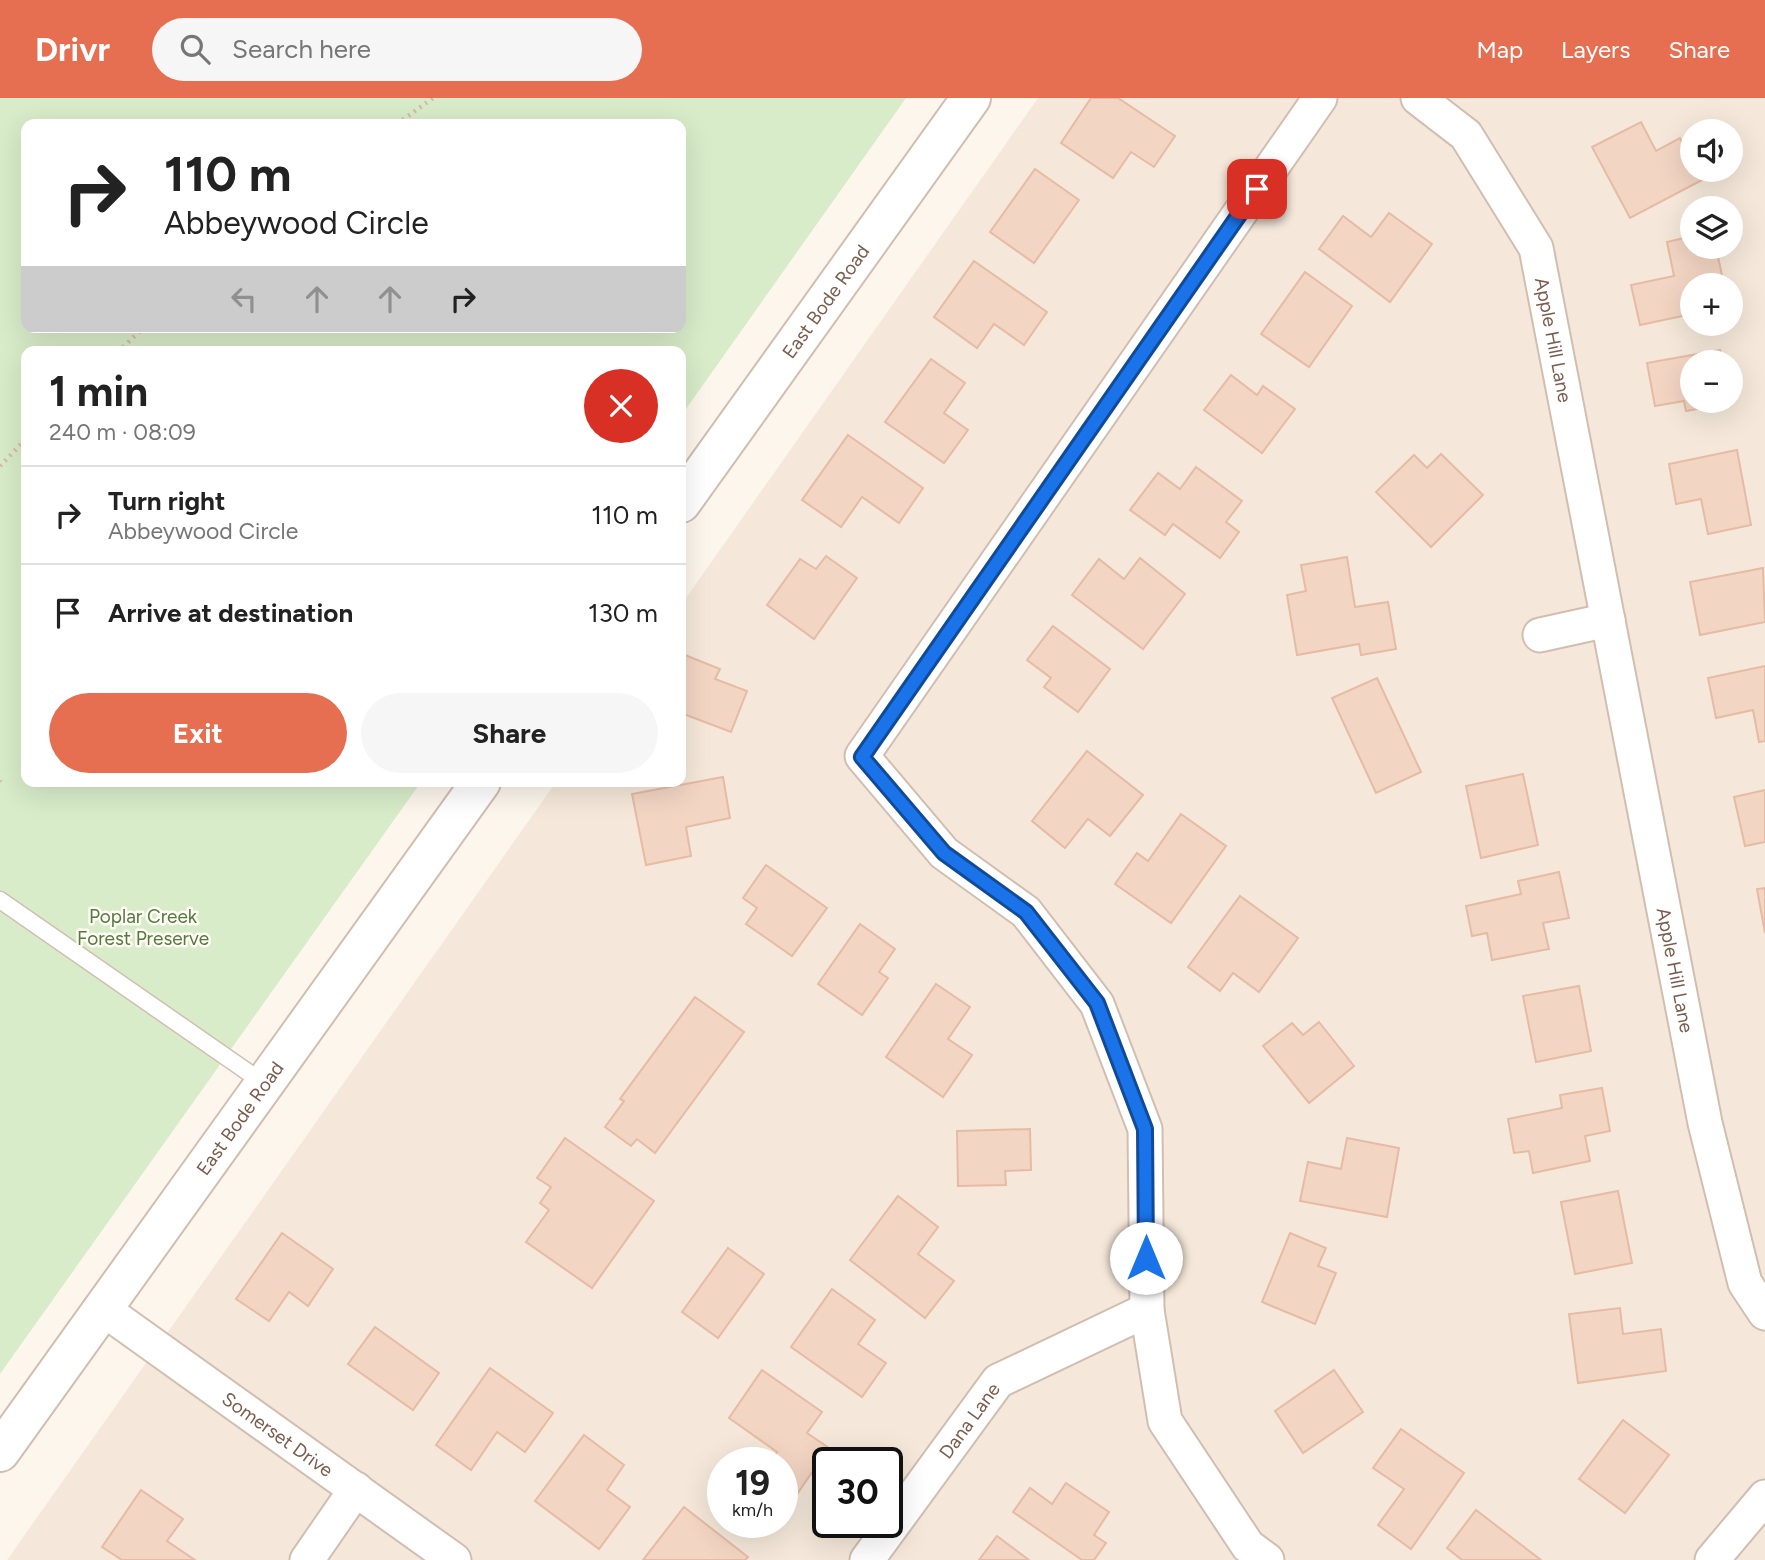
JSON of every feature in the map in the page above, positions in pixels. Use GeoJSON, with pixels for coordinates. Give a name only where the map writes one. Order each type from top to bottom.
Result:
{"type":"FeatureCollection","features":[{"type":"Feature","properties":{"kind":"street","name":"East Bode Road"},"geometry":{"type":"LineString","coordinates":[[686,496],[971,98]]}},
{"type":"Feature","properties":{"kind":"street"},"geometry":{"type":"LineString","coordinates":[[1267,1560],[1248,1546],[1165,1421],[1147,1310],[1145,1129],[1097,1003],[1026,912],[944,853],[862,757],[1320,98]]}},
{"type":"Feature","properties":{"kind":"street","name":"Apple Hill Lane"},"geometry":{"type":"LineString","coordinates":[[1419,98],[1466,135],[1536,248],[1705,1123],[1745,1283],[1765,1313]]}},
{"type":"Feature","properties":{"kind":"street"},"geometry":{"type":"LineString","coordinates":[[1539,635],[1608,620]]}},
{"type":"Feature","properties":{"kind":"street","name":"East Bode Road"},"geometry":{"type":"LineString","coordinates":[[0,1452],[477,787]]}},
{"type":"Feature","properties":{"kind":"street","name":"Somerset Drive"},"geometry":{"type":"LineString","coordinates":[[103,1309],[454,1560]]}},
{"type":"Feature","properties":{"kind":"street","name":"Dana Lane"},"geometry":{"type":"LineString","coordinates":[[867,1560],[998,1381],[1147,1310]]}},
{"type":"Feature","properties":{"kind":"street"},"geometry":{"type":"LineString","coordinates":[[307,1560],[356,1489]]}},
{"type":"Feature","properties":{"kind":"street"},"geometry":{"type":"LineString","coordinates":[[1712,1560],[1765,1497]]}},
{"type":"Feature","properties":{"kind":"lane"},"geometry":{"type":"LineString","coordinates":[[0,901],[265,1084]]}},
{"type":"Feature","properties":{"kind":"path"},"geometry":{"type":"LineString","coordinates":[[404,119],[433,98]]}},
{"type":"Feature","properties":{"kind":"path"},"geometry":{"type":"LineString","coordinates":[[124,346],[138,333]]}},
{"type":"Feature","properties":{"kind":"path"},"geometry":{"type":"LineString","coordinates":[[0,466],[21,444]]}},
{"type":"Feature","properties":{"kind":"shaded area"},"geometry":{"type":"Polygon","coordinates":[[[1038,98],[1765,98],[1765,1560],[7,1560],[552,787],[686,787],[686,598],[1038,98]]]}},
{"type":"Feature","properties":{"kind":"green space","name":"Poplar Creek Forest Preserve"},"geometry":{"type":"Polygon","coordinates":[[[0,98],[906,98],[686,409],[686,346],[21,346],[21,787],[417,787],[0,1374],[0,98]]]}},
{"type":"Feature","properties":{"kind":"building"},"geometry":{"type":"Polygon","coordinates":[[[1091,98],[1118,98],[1175,136],[1154,167],[1131,152],[1113,178],[1061,143],[1091,98]]]}},
{"type":"Feature","properties":{"kind":"building"},"geometry":{"type":"Polygon","coordinates":[[[1641,122],[1656,151],[1680,138],[1680,182],[1698,182],[1630,218],[1592,147],[1641,122]]]}},
{"type":"Feature","properties":{"kind":"building"},"geometry":{"type":"Polygon","coordinates":[[[1035,169],[1079,200],[1034,263],[990,232],[1035,169]]]}},
{"type":"Feature","properties":{"kind":"building"},"geometry":{"type":"Polygon","coordinates":[[[1389,213],[1432,244],[1390,302],[1319,249],[1343,216],[1371,237],[1389,213]]]}},
{"type":"Feature","properties":{"kind":"building"},"geometry":{"type":"Polygon","coordinates":[[[1680,239],[1680,259],[1719,259],[1721,273],[1680,273],[1680,317],[1640,325],[1631,285],[1674,276],[1667,242],[1680,239]]]}},
{"type":"Feature","properties":{"kind":"building"},"geometry":{"type":"Polygon","coordinates":[[[974,261],[1047,312],[1024,345],[994,324],[977,348],[934,317],[974,261]]]}},
{"type":"Feature","properties":{"kind":"building"},"geometry":{"type":"Polygon","coordinates":[[[1305,272],[1352,306],[1309,367],[1261,334],[1305,272]]]}},
{"type":"Feature","properties":{"kind":"building"},"geometry":{"type":"Polygon","coordinates":[[[1680,357],[1680,402],[1655,406],[1647,363],[1680,357]]]}},
{"type":"Feature","properties":{"kind":"building"},"geometry":{"type":"Polygon","coordinates":[[[931,359],[965,383],[944,413],[968,430],[944,463],[885,422],[931,359]]]}},
{"type":"Feature","properties":{"kind":"building"},"geometry":{"type":"Polygon","coordinates":[[[1231,375],[1257,395],[1263,386],[1295,409],[1262,453],[1204,410],[1231,375]]]}},
{"type":"Feature","properties":{"kind":"building"},"geometry":{"type":"Polygon","coordinates":[[[848,435],[923,488],[899,523],[862,497],[841,527],[802,500],[848,435]]]}},
{"type":"Feature","properties":{"kind":"building"},"geometry":{"type":"Polygon","coordinates":[[[1737,450],[1751,525],[1708,534],[1701,499],[1676,504],[1669,464],[1737,450]]]}},
{"type":"Feature","properties":{"kind":"building"},"geometry":{"type":"Polygon","coordinates":[[[1441,454],[1483,495],[1431,547],[1376,492],[1414,455],[1427,468],[1441,454]]]}},
{"type":"Feature","properties":{"kind":"building"},"geometry":{"type":"Polygon","coordinates":[[[1196,467],[1242,501],[1226,522],[1239,532],[1220,558],[1173,524],[1165,535],[1130,510],[1158,473],[1180,489],[1196,467]]]}},
{"type":"Feature","properties":{"kind":"building"},"geometry":{"type":"Polygon","coordinates":[[[826,556],[857,578],[814,639],[767,605],[800,559],[816,569],[826,556]]]}},
{"type":"Feature","properties":{"kind":"building"},"geometry":{"type":"Polygon","coordinates":[[[1347,557],[1355,607],[1388,602],[1396,649],[1361,655],[1359,644],[1297,655],[1287,595],[1306,591],[1301,565],[1347,557]]]}},
{"type":"Feature","properties":{"kind":"building"},"geometry":{"type":"Polygon","coordinates":[[[1140,558],[1185,594],[1143,649],[1072,595],[1099,559],[1124,579],[1140,558]]]}},
{"type":"Feature","properties":{"kind":"building"},"geometry":{"type":"Polygon","coordinates":[[[1763,568],[1765,622],[1700,635],[1690,582],[1763,568]]]}},
{"type":"Feature","properties":{"kind":"building"},"geometry":{"type":"Polygon","coordinates":[[[1053,626],[1110,669],[1078,712],[1044,687],[1051,678],[1027,660],[1053,626]]]}},
{"type":"Feature","properties":{"kind":"building"},"geometry":{"type":"Polygon","coordinates":[[[686,655],[720,669],[715,679],[747,691],[731,732],[686,715],[686,655]]]}},
{"type":"Feature","properties":{"kind":"building"},"geometry":{"type":"Polygon","coordinates":[[[1765,666],[1765,741],[1759,742],[1753,710],[1716,718],[1708,678],[1765,666]]]}},
{"type":"Feature","properties":{"kind":"building"},"geometry":{"type":"Polygon","coordinates":[[[1377,678],[1421,772],[1376,793],[1332,698],[1377,678]]]}},
{"type":"Feature","properties":{"kind":"building"},"geometry":{"type":"Polygon","coordinates":[[[1087,751],[1143,795],[1110,836],[1088,819],[1065,848],[1032,821],[1087,751]]]}},
{"type":"Feature","properties":{"kind":"building"},"geometry":{"type":"Polygon","coordinates":[[[1523,774],[1538,845],[1481,858],[1466,786],[1523,774]]]}},
{"type":"Feature","properties":{"kind":"building"},"geometry":{"type":"Polygon","coordinates":[[[723,777],[730,818],[686,827],[691,856],[646,865],[632,794],[669,787],[686,787],[686,784],[723,777]]]}},
{"type":"Feature","properties":{"kind":"building"},"geometry":{"type":"Polygon","coordinates":[[[1765,790],[1765,842],[1745,846],[1734,797],[1765,790]]]}},
{"type":"Feature","properties":{"kind":"building"},"geometry":{"type":"Polygon","coordinates":[[[1181,814],[1226,846],[1171,923],[1115,884],[1137,853],[1148,861],[1181,814]]]}},
{"type":"Feature","properties":{"kind":"building"},"geometry":{"type":"Polygon","coordinates":[[[766,865],[827,908],[792,956],[746,924],[757,908],[743,898],[766,865]]]}},
{"type":"Feature","properties":{"kind":"building"},"geometry":{"type":"Polygon","coordinates":[[[1559,872],[1569,918],[1543,923],[1549,949],[1492,960],[1487,933],[1472,936],[1466,906],[1521,894],[1518,881],[1559,872]]]}},
{"type":"Feature","properties":{"kind":"building"},"geometry":{"type":"Polygon","coordinates":[[[1765,888],[1765,933],[1757,889],[1765,888]]]}},
{"type":"Feature","properties":{"kind":"building"},"geometry":{"type":"Polygon","coordinates":[[[1240,896],[1298,938],[1259,992],[1233,973],[1220,991],[1188,967],[1240,896]]]}},
{"type":"Feature","properties":{"kind":"building"},"geometry":{"type":"Polygon","coordinates":[[[860,924],[895,949],[879,972],[888,978],[862,1015],[818,984],[860,924]]]}},
{"type":"Feature","properties":{"kind":"building"},"geometry":{"type":"Polygon","coordinates":[[[936,984],[970,1007],[948,1039],[972,1055],[943,1097],[886,1057],[936,984]]]}},
{"type":"Feature","properties":{"kind":"building"},"geometry":{"type":"Polygon","coordinates":[[[1579,986],[1591,1051],[1536,1062],[1523,996],[1579,986]]]}},
{"type":"Feature","properties":{"kind":"building"},"geometry":{"type":"Polygon","coordinates":[[[695,997],[744,1032],[655,1153],[637,1139],[631,1146],[605,1127],[624,1101],[620,1099],[695,997]]]}},
{"type":"Feature","properties":{"kind":"building"},"geometry":{"type":"Polygon","coordinates":[[[1319,1022],[1354,1066],[1309,1103],[1263,1046],[1292,1023],[1303,1035],[1319,1022]]]}},
{"type":"Feature","properties":{"kind":"building"},"geometry":{"type":"Polygon","coordinates":[[[1602,1088],[1610,1131],[1585,1136],[1590,1161],[1533,1173],[1529,1151],[1514,1153],[1508,1119],[1562,1108],[1560,1095],[1602,1088]]]}},
{"type":"Feature","properties":{"kind":"building"},"geometry":{"type":"Polygon","coordinates":[[[1030,1129],[1031,1170],[1005,1171],[1006,1185],[958,1186],[957,1131],[1030,1129]]]}},
{"type":"Feature","properties":{"kind":"building"},"geometry":{"type":"Polygon","coordinates":[[[565,1138],[654,1201],[592,1288],[526,1242],[549,1210],[540,1203],[551,1187],[537,1178],[565,1138]]]}},
{"type":"Feature","properties":{"kind":"building"},"geometry":{"type":"Polygon","coordinates":[[[1347,1138],[1399,1148],[1387,1217],[1300,1201],[1308,1162],[1341,1169],[1347,1138]]]}},
{"type":"Feature","properties":{"kind":"building"},"geometry":{"type":"Polygon","coordinates":[[[1618,1191],[1632,1263],[1575,1274],[1561,1202],[1618,1191]]]}},
{"type":"Feature","properties":{"kind":"building"},"geometry":{"type":"Polygon","coordinates":[[[898,1196],[938,1227],[918,1254],[954,1281],[925,1318],[850,1260],[898,1196]]]}},
{"type":"Feature","properties":{"kind":"building"},"geometry":{"type":"Polygon","coordinates":[[[282,1233],[333,1269],[308,1306],[289,1292],[269,1321],[236,1299],[282,1233]]]}},
{"type":"Feature","properties":{"kind":"building"},"geometry":{"type":"Polygon","coordinates":[[[1290,1233],[1326,1248],[1318,1266],[1336,1273],[1315,1324],[1262,1302],[1290,1233]]]}},
{"type":"Feature","properties":{"kind":"building"},"geometry":{"type":"Polygon","coordinates":[[[728,1248],[764,1274],[718,1338],[682,1312],[728,1248]]]}},
{"type":"Feature","properties":{"kind":"building"},"geometry":{"type":"Polygon","coordinates":[[[832,1289],[875,1320],[858,1344],[886,1363],[862,1397],[791,1347],[832,1289]]]}},
{"type":"Feature","properties":{"kind":"building"},"geometry":{"type":"Polygon","coordinates":[[[1620,1308],[1623,1334],[1661,1329],[1666,1371],[1578,1383],[1569,1314],[1620,1308]]]}},
{"type":"Feature","properties":{"kind":"building"},"geometry":{"type":"Polygon","coordinates":[[[375,1327],[439,1373],[413,1410],[348,1364],[375,1327]]]}},
{"type":"Feature","properties":{"kind":"building"},"geometry":{"type":"Polygon","coordinates":[[[490,1368],[553,1413],[525,1452],[497,1432],[471,1470],[436,1445],[490,1368]]]}},
{"type":"Feature","properties":{"kind":"building"},"geometry":{"type":"Polygon","coordinates":[[[762,1370],[822,1412],[807,1433],[828,1447],[812,1447],[812,1472],[798,1493],[798,1447],[770,1447],[729,1418],[762,1370]]]}},
{"type":"Feature","properties":{"kind":"building"},"geometry":{"type":"Polygon","coordinates":[[[1334,1370],[1363,1412],[1303,1453],[1275,1411],[1334,1370]]]}},
{"type":"Feature","properties":{"kind":"building"},"geometry":{"type":"Polygon","coordinates":[[[1623,1420],[1669,1455],[1625,1513],[1579,1479],[1623,1420]]]}},
{"type":"Feature","properties":{"kind":"building"},"geometry":{"type":"Polygon","coordinates":[[[1401,1429],[1464,1473],[1411,1549],[1378,1525],[1404,1489],[1373,1468],[1401,1429]]]}},
{"type":"Feature","properties":{"kind":"building"},"geometry":{"type":"Polygon","coordinates":[[[584,1435],[624,1465],[607,1490],[630,1507],[599,1549],[535,1501],[584,1435]]]}},
{"type":"Feature","properties":{"kind":"building"},"geometry":{"type":"Polygon","coordinates":[[[1066,1483],[1109,1512],[1094,1535],[1106,1543],[1094,1560],[1082,1560],[1013,1512],[1030,1488],[1052,1504],[1066,1483]]]}},
{"type":"Feature","properties":{"kind":"building"},"geometry":{"type":"Polygon","coordinates":[[[141,1490],[183,1519],[167,1541],[195,1560],[122,1560],[102,1547],[141,1490]]]}},
{"type":"Feature","properties":{"kind":"building"},"geometry":{"type":"Polygon","coordinates":[[[684,1507],[707,1525],[707,1538],[724,1538],[748,1557],[745,1560],[643,1560],[684,1507]]]}},
{"type":"Feature","properties":{"kind":"building"},"geometry":{"type":"Polygon","coordinates":[[[1476,1510],[1541,1560],[1462,1560],[1447,1548],[1476,1510]]]}},
{"type":"Feature","properties":{"kind":"building"},"geometry":{"type":"Polygon","coordinates":[[[997,1536],[1029,1560],[979,1560],[997,1536]]]}},
{"type":"Feature","properties":{"kind":"route"},"geometry":{"type":"LineString","coordinates":[[1146,1258],[1145,1129],[1097,1003],[1026,912],[944,853],[862,757],[1257,189]]}}]}
